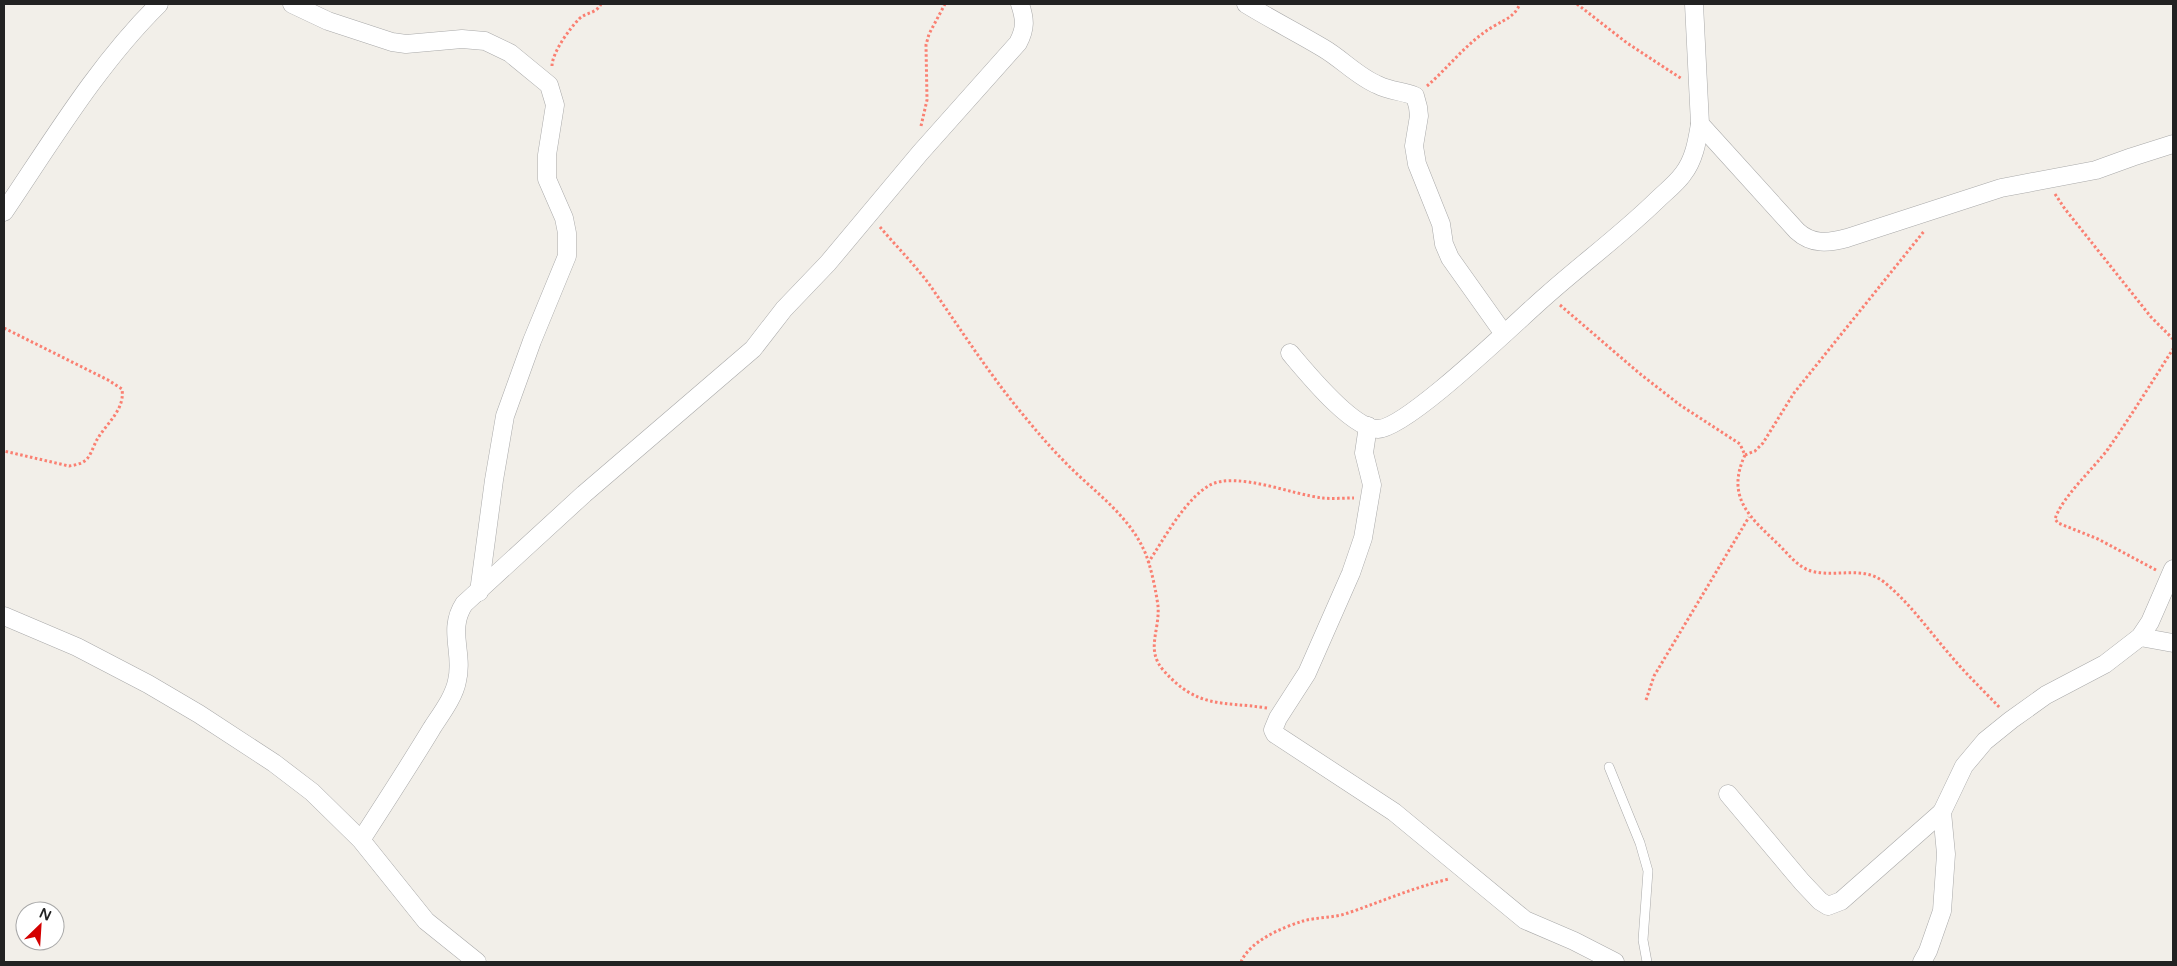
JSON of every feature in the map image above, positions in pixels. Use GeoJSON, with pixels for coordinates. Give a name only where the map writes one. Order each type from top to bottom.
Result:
{"type":"FeatureCollection","features":[{"type":"Feature","properties":{"kind":"street"},"geometry":{"type":"LineString","coordinates":[[4,212],[95,79],[127,38],[160,4]]}},
{"type":"Feature","properties":{"kind":"street"},"geometry":{"type":"LineString","coordinates":[[292,4],[328,21],[392,42],[406,44],[462,39],[485,41],[510,53],[548,85],[555,105],[547,155],[547,179],[564,218],[567,233],[566,256],[505,416],[478,592]]}},
{"type":"Feature","properties":{"kind":"street"},"geometry":{"type":"LineString","coordinates":[[361,840],[447,704],[457,682],[460,659],[456,632],[457,615],[464,604],[577,501],[753,349],[784,309],[869,215],[920,153],[1018,43],[1025,31],[1025,18],[1020,4]]}},
{"type":"Feature","properties":{"kind":"street"},"geometry":{"type":"LineString","coordinates":[[1246,4],[1291,32],[1324,49],[1366,79],[1388,90],[1404,92],[1414,96],[1419,116],[1414,146],[1417,164],[1441,224],[1444,244],[1450,258],[1504,334]]}},
{"type":"Feature","properties":{"kind":"street"},"geometry":{"type":"LineString","coordinates":[[1290,354],[1345,412],[1361,424],[1378,429],[1390,426],[1459,374],[1548,294],[1627,229],[1683,174],[1692,159],[1700,124],[1694,4]]}},
{"type":"Feature","properties":{"kind":"street"},"geometry":{"type":"LineString","coordinates":[[1700,124],[1804,237],[1814,241],[1833,242],[2001,188],[2096,170],[2173,144]]}},
{"type":"Feature","properties":{"kind":"street"},"geometry":{"type":"LineString","coordinates":[[1368,426],[1364,453],[1372,485],[1363,538],[1351,572],[1307,673],[1283,710],[1273,730],[1275,734],[1394,812],[1525,920],[1574,941],[1615,962]]}},
{"type":"Feature","properties":{"kind":"street"},"geometry":{"type":"LineString","coordinates":[[1728,794],[1820,901],[1828,906],[1841,901],[1942,812],[1964,766],[1985,741],[2046,695],[2105,664],[2140,637],[2150,622],[2172,573]]}},
{"type":"Feature","properties":{"kind":"street"},"geometry":{"type":"LineString","coordinates":[[4,616],[77,646],[199,714],[274,763],[312,792],[361,840],[426,921],[477,962]]}},
{"type":"Feature","properties":{"kind":"street"},"geometry":{"type":"LineString","coordinates":[[2140,637],[2173,643]]}},
{"type":"Feature","properties":{"kind":"street"},"geometry":{"type":"LineString","coordinates":[[1922,962],[1928,951],[1942,911],[1946,854],[1942,812]]}},
{"type":"Feature","properties":{"kind":"lane"},"geometry":{"type":"LineString","coordinates":[[1608,767],[1640,843],[1648,871],[1643,940],[1647,962]]}},
{"type":"Feature","properties":{"kind":"path"},"geometry":{"type":"LineString","coordinates":[[548,85],[553,77],[552,64],[559,47],[580,18],[593,13],[601,4]]}},
{"type":"Feature","properties":{"kind":"path"},"geometry":{"type":"LineString","coordinates":[[920,153],[920,128],[928,100],[926,46],[929,34],[945,4]]}},
{"type":"Feature","properties":{"kind":"path"},"geometry":{"type":"LineString","coordinates":[[1414,96],[1434,80],[1464,50],[1494,26],[1512,17],[1520,4]]}},
{"type":"Feature","properties":{"kind":"path"},"geometry":{"type":"LineString","coordinates":[[1577,4],[1627,43],[1697,89]]}},
{"type":"Feature","properties":{"kind":"path"},"geometry":{"type":"LineString","coordinates":[[2053,178],[2056,196],[2065,209],[2150,317],[2173,339]]}},
{"type":"Feature","properties":{"kind":"path"},"geometry":{"type":"LineString","coordinates":[[1744,455],[1756,451],[1763,443],[1794,393],[1913,247],[1941,207]]}},
{"type":"Feature","properties":{"kind":"path"},"geometry":{"type":"LineString","coordinates":[[869,215],[906,255],[928,283],[1014,404],[1062,459],[1127,522],[1144,548],[1158,606],[1153,646],[1155,659],[1164,671],[1181,687],[1208,702],[1283,710]]}},
{"type":"Feature","properties":{"kind":"path"},"geometry":{"type":"LineString","coordinates":[[1548,294],[1639,373],[1680,405],[1740,444],[1744,455],[1739,470],[1737,489],[1749,517],[1805,569],[1838,574],[1868,573],[1886,584],[1913,610],[1952,657],[2011,720]]}},
{"type":"Feature","properties":{"kind":"path"},"geometry":{"type":"LineString","coordinates":[[4,328],[108,380],[122,389],[122,401],[116,413],[99,437],[87,459],[79,464],[68,466],[4,451]]}},
{"type":"Feature","properties":{"kind":"path"},"geometry":{"type":"LineString","coordinates":[[2172,573],[2150,568],[2127,553],[2058,523],[2055,519],[2057,513],[2108,448],[2173,349]]}},
{"type":"Feature","properties":{"kind":"path"},"geometry":{"type":"LineString","coordinates":[[1148,563],[1191,502],[1209,486],[1222,480],[1270,487],[1323,498],[1369,498]]}},
{"type":"Feature","properties":{"kind":"path"},"geometry":{"type":"LineString","coordinates":[[1646,700],[1654,676],[1749,517]]}},
{"type":"Feature","properties":{"kind":"path"},"geometry":{"type":"LineString","coordinates":[[1241,962],[1250,948],[1258,941],[1303,921],[1346,914],[1407,890],[1469,875]]}}]}
